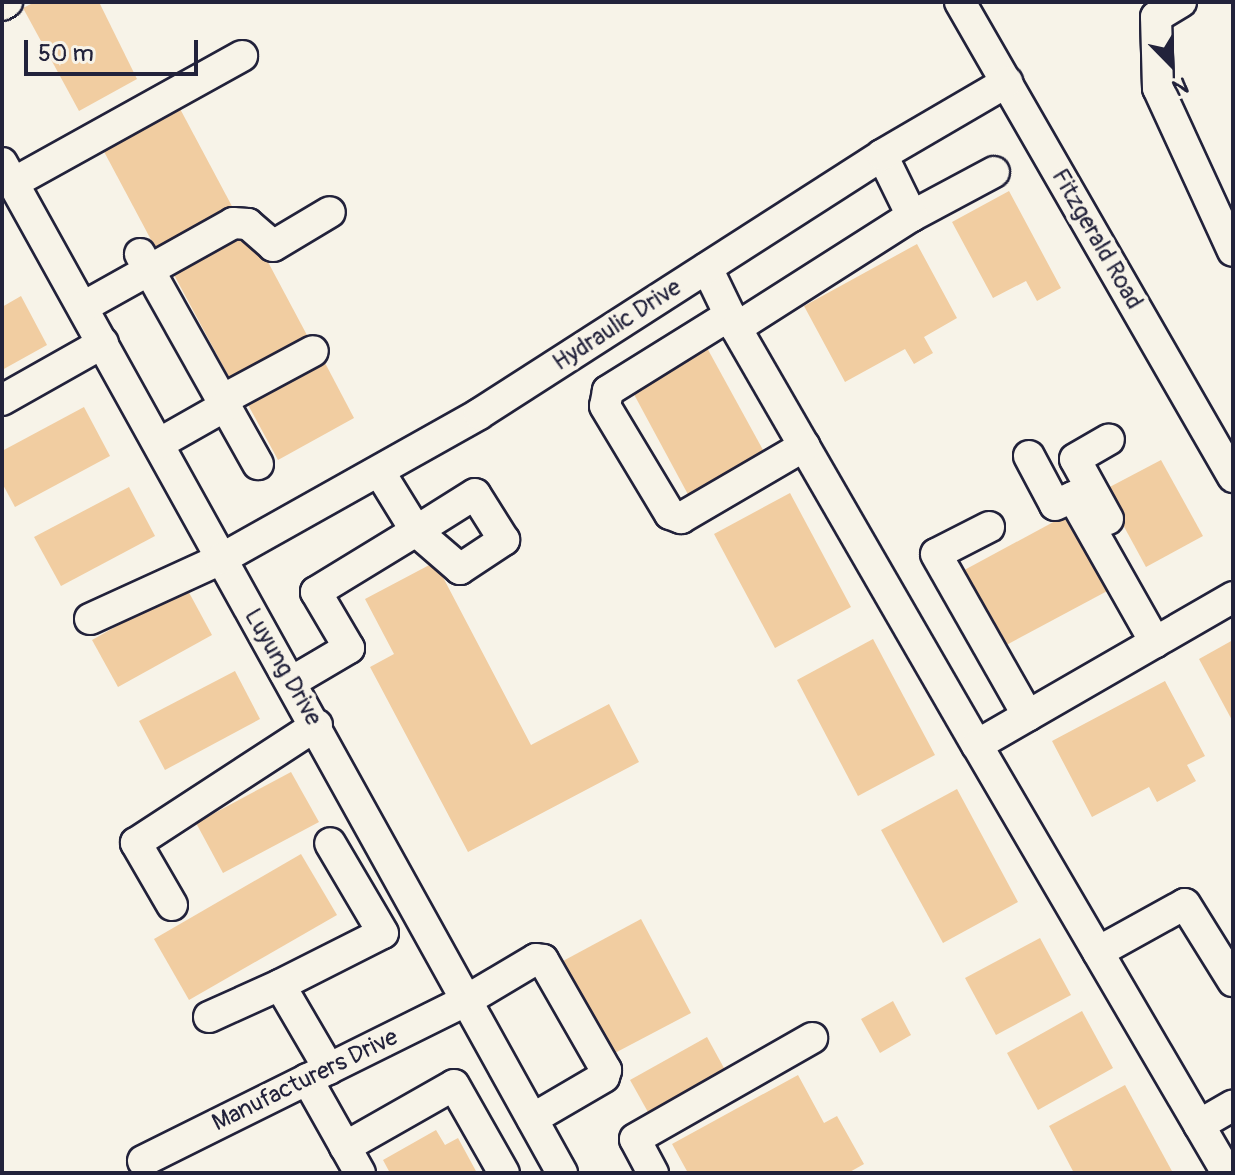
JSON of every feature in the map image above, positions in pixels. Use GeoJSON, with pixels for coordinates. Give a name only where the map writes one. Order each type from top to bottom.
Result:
{"type":"FeatureCollection","features":[{"type":"Feature","properties":{"kind":"street","name":"Fitzgerald Road"},"geometry":{"type":"LineString","coordinates":[[960,2],[1233,477]]}},
{"type":"Feature","properties":{"kind":"street"},"geometry":{"type":"LineString","coordinates":[[1181,2],[1156,17],[1158,88],[1233,251]]}},
{"type":"Feature","properties":{"kind":"street"},"geometry":{"type":"LineString","coordinates":[[8,173],[242,56]]}},
{"type":"Feature","properties":{"kind":"street","name":"Hydraulic Drive"},"geometry":{"type":"LineString","coordinates":[[90,619],[221,559],[479,414],[882,155],[1007,82]]}},
{"type":"Feature","properties":{"kind":"street"},"geometry":{"type":"LineString","coordinates":[[882,155],[912,216]]}},
{"type":"Feature","properties":{"kind":"street"},"geometry":{"type":"LineString","coordinates":[[804,446],[681,518],[670,514],[605,406],[608,391],[994,172]]}},
{"type":"Feature","properties":{"kind":"street","name":"Luyung Drive"},"geometry":{"type":"LineString","coordinates":[[8,173],[160,443],[221,559],[293,681],[556,1163]]}},
{"type":"Feature","properties":{"kind":"street"},"geometry":{"type":"LineString","coordinates":[[83,307],[144,261],[233,223],[248,224],[273,246],[330,212]]}},
{"type":"Feature","properties":{"kind":"street"},"geometry":{"type":"LineString","coordinates":[[144,261],[258,464]]}},
{"type":"Feature","properties":{"kind":"street"},"geometry":{"type":"LineString","coordinates":[[707,268],[733,321],[804,446],[1227,1173]]}},
{"type":"Feature","properties":{"kind":"street"},"geometry":{"type":"LineString","coordinates":[[2,422],[21,410],[8,396],[103,343]]}},
{"type":"Feature","properties":{"kind":"street"},"geometry":{"type":"LineString","coordinates":[[160,443],[313,351]]}},
{"type":"Feature","properties":{"kind":"street"},"geometry":{"type":"LineString","coordinates":[[1109,439],[1075,459],[1162,638]]}},
{"type":"Feature","properties":{"kind":"street"},"geometry":{"type":"LineString","coordinates":[[1029,456],[1055,505],[1073,497],[1162,638]]}},
{"type":"Feature","properties":{"kind":"street"},"geometry":{"type":"LineString","coordinates":[[293,681],[349,648],[316,592],[416,531],[379,471]]}},
{"type":"Feature","properties":{"kind":"street"},"geometry":{"type":"LineString","coordinates":[[989,527],[936,554],[1028,716]]}},
{"type":"Feature","properties":{"kind":"street"},"geometry":{"type":"LineString","coordinates":[[977,745],[1233,597]]}},
{"type":"Feature","properties":{"kind":"street"},"geometry":{"type":"LineString","coordinates":[[172,905],[136,843],[317,725]]}},
{"type":"Feature","properties":{"kind":"street"},"geometry":{"type":"LineString","coordinates":[[209,1017],[383,933],[330,843]]}},
{"type":"Feature","properties":{"kind":"street"},"geometry":{"type":"LineString","coordinates":[[1098,952],[1185,904],[1233,981]]}},
{"type":"Feature","properties":{"kind":"street","name":"Manufacturers Drive"},"geometry":{"type":"LineString","coordinates":[[143,1161],[467,1000],[536,959],[543,960],[606,1070],[604,1077],[532,1119]]}},
{"type":"Feature","properties":{"kind":"street"},"geometry":{"type":"LineString","coordinates":[[280,985],[345,1147],[360,1173]]}},
{"type":"Feature","properties":{"kind":"street"},"geometry":{"type":"LineString","coordinates":[[653,1173],[635,1139],[812,1038]]}},
{"type":"Feature","properties":{"kind":"street"},"geometry":{"type":"LineString","coordinates":[[345,1147],[454,1085],[504,1173]]}},
{"type":"Feature","properties":{"kind":"street"},"geometry":{"type":"LineString","coordinates":[[1199,1125],[1233,1105]]}},
{"type":"Feature","properties":{"kind":"street"},"geometry":{"type":"LineString","coordinates":[[513,1173],[556,1163]]}},
{"type":"Feature","properties":{"kind":"building"},"geometry":{"type":"Polygon","coordinates":[[[35,2],[99,2],[137,79],[79,111],[23,8],[35,2]]]}},
{"type":"Feature","properties":{"kind":"building"},"geometry":{"type":"Polygon","coordinates":[[[178,105],[234,210],[157,251],[101,146],[178,105]]]}},
{"type":"Feature","properties":{"kind":"building"},"geometry":{"type":"Polygon","coordinates":[[[1009,191],[1061,288],[1037,301],[1026,281],[993,298],[952,222],[1009,191]]]}},
{"type":"Feature","properties":{"kind":"building"},"geometry":{"type":"Polygon","coordinates":[[[252,232],[308,337],[230,379],[173,273],[252,232]]]}},
{"type":"Feature","properties":{"kind":"building"},"geometry":{"type":"Polygon","coordinates":[[[917,244],[957,318],[924,337],[933,353],[914,364],[905,349],[845,382],[804,306],[917,244]]]}},
{"type":"Feature","properties":{"kind":"building"},"geometry":{"type":"Polygon","coordinates":[[[21,296],[47,345],[2,370],[2,307],[21,296]]]}},
{"type":"Feature","properties":{"kind":"building"},"geometry":{"type":"Polygon","coordinates":[[[706,346],[768,459],[691,500],[630,387],[706,346]]]}},
{"type":"Feature","properties":{"kind":"building"},"geometry":{"type":"Polygon","coordinates":[[[324,361],[354,418],[278,460],[247,403],[324,361]]]}},
{"type":"Feature","properties":{"kind":"building"},"geometry":{"type":"Polygon","coordinates":[[[84,407],[110,456],[15,507],[2,483],[2,451],[84,407]]]}},
{"type":"Feature","properties":{"kind":"building"},"geometry":{"type":"Polygon","coordinates":[[[1161,460],[1203,536],[1146,567],[1104,490],[1161,460]]]}},
{"type":"Feature","properties":{"kind":"building"},"geometry":{"type":"Polygon","coordinates":[[[129,487],[155,536],[61,586],[34,537],[129,487]]]}},
{"type":"Feature","properties":{"kind":"building"},"geometry":{"type":"Polygon","coordinates":[[[790,493],[851,607],[775,648],[714,534],[790,493]]]}},
{"type":"Feature","properties":{"kind":"building"},"geometry":{"type":"Polygon","coordinates":[[[1070,513],[1111,589],[997,650],[957,574],[1070,513]]]}},
{"type":"Feature","properties":{"kind":"building"},"geometry":{"type":"Polygon","coordinates":[[[435,562],[531,745],[609,704],[639,762],[468,852],[370,667],[394,654],[365,599],[435,562]]]}},
{"type":"Feature","properties":{"kind":"building"},"geometry":{"type":"Polygon","coordinates":[[[186,587],[212,635],[118,687],[92,640],[186,587]]]}},
{"type":"Feature","properties":{"kind":"building"},"geometry":{"type":"Polygon","coordinates":[[[873,639],[935,755],[858,796],[797,680],[873,639]]]}},
{"type":"Feature","properties":{"kind":"building"},"geometry":{"type":"Polygon","coordinates":[[[1233,640],[1233,722],[1199,659],[1233,640]]]}},
{"type":"Feature","properties":{"kind":"building"},"geometry":{"type":"Polygon","coordinates":[[[235,671],[260,719],[165,770],[139,721],[235,671]]]}},
{"type":"Feature","properties":{"kind":"building"},"geometry":{"type":"Polygon","coordinates":[[[1165,681],[1205,756],[1187,765],[1196,781],[1157,802],[1149,787],[1092,817],[1052,741],[1165,681]]]}},
{"type":"Feature","properties":{"kind":"building"},"geometry":{"type":"Polygon","coordinates":[[[291,772],[319,822],[223,873],[196,823],[291,772]]]}},
{"type":"Feature","properties":{"kind":"building"},"geometry":{"type":"Polygon","coordinates":[[[957,789],[1018,902],[943,943],[881,830],[957,789]]]}},
{"type":"Feature","properties":{"kind":"building"},"geometry":{"type":"Polygon","coordinates":[[[301,854],[337,915],[189,1000],[154,939],[301,854]]]}},
{"type":"Feature","properties":{"kind":"building"},"geometry":{"type":"Polygon","coordinates":[[[641,919],[691,1013],[613,1054],[563,961],[641,919]]]}},
{"type":"Feature","properties":{"kind":"building"},"geometry":{"type":"Polygon","coordinates":[[[1040,938],[1071,995],[996,1035],[965,978],[1040,938]]]}},
{"type":"Feature","properties":{"kind":"building"},"geometry":{"type":"Polygon","coordinates":[[[893,1001],[911,1035],[880,1053],[861,1019],[893,1001]]]}},
{"type":"Feature","properties":{"kind":"building"},"geometry":{"type":"Polygon","coordinates":[[[1082,1011],[1113,1068],[1038,1110],[1007,1053],[1082,1011]]]}},
{"type":"Feature","properties":{"kind":"building"},"geometry":{"type":"Polygon","coordinates":[[[707,1037],[730,1079],[653,1121],[630,1080],[707,1037]]]}},
{"type":"Feature","properties":{"kind":"building"},"geometry":{"type":"Polygon","coordinates":[[[798,1075],[824,1123],[837,1116],[864,1164],[848,1173],[688,1173],[672,1144],[798,1075]]]}},
{"type":"Feature","properties":{"kind":"building"},"geometry":{"type":"Polygon","coordinates":[[[1125,1085],[1173,1173],[1074,1173],[1049,1126],[1125,1085]]]}},
{"type":"Feature","properties":{"kind":"building"},"geometry":{"type":"Polygon","coordinates":[[[436,1130],[445,1145],[458,1138],[477,1173],[390,1173],[383,1160],[436,1130]]]}}]}
